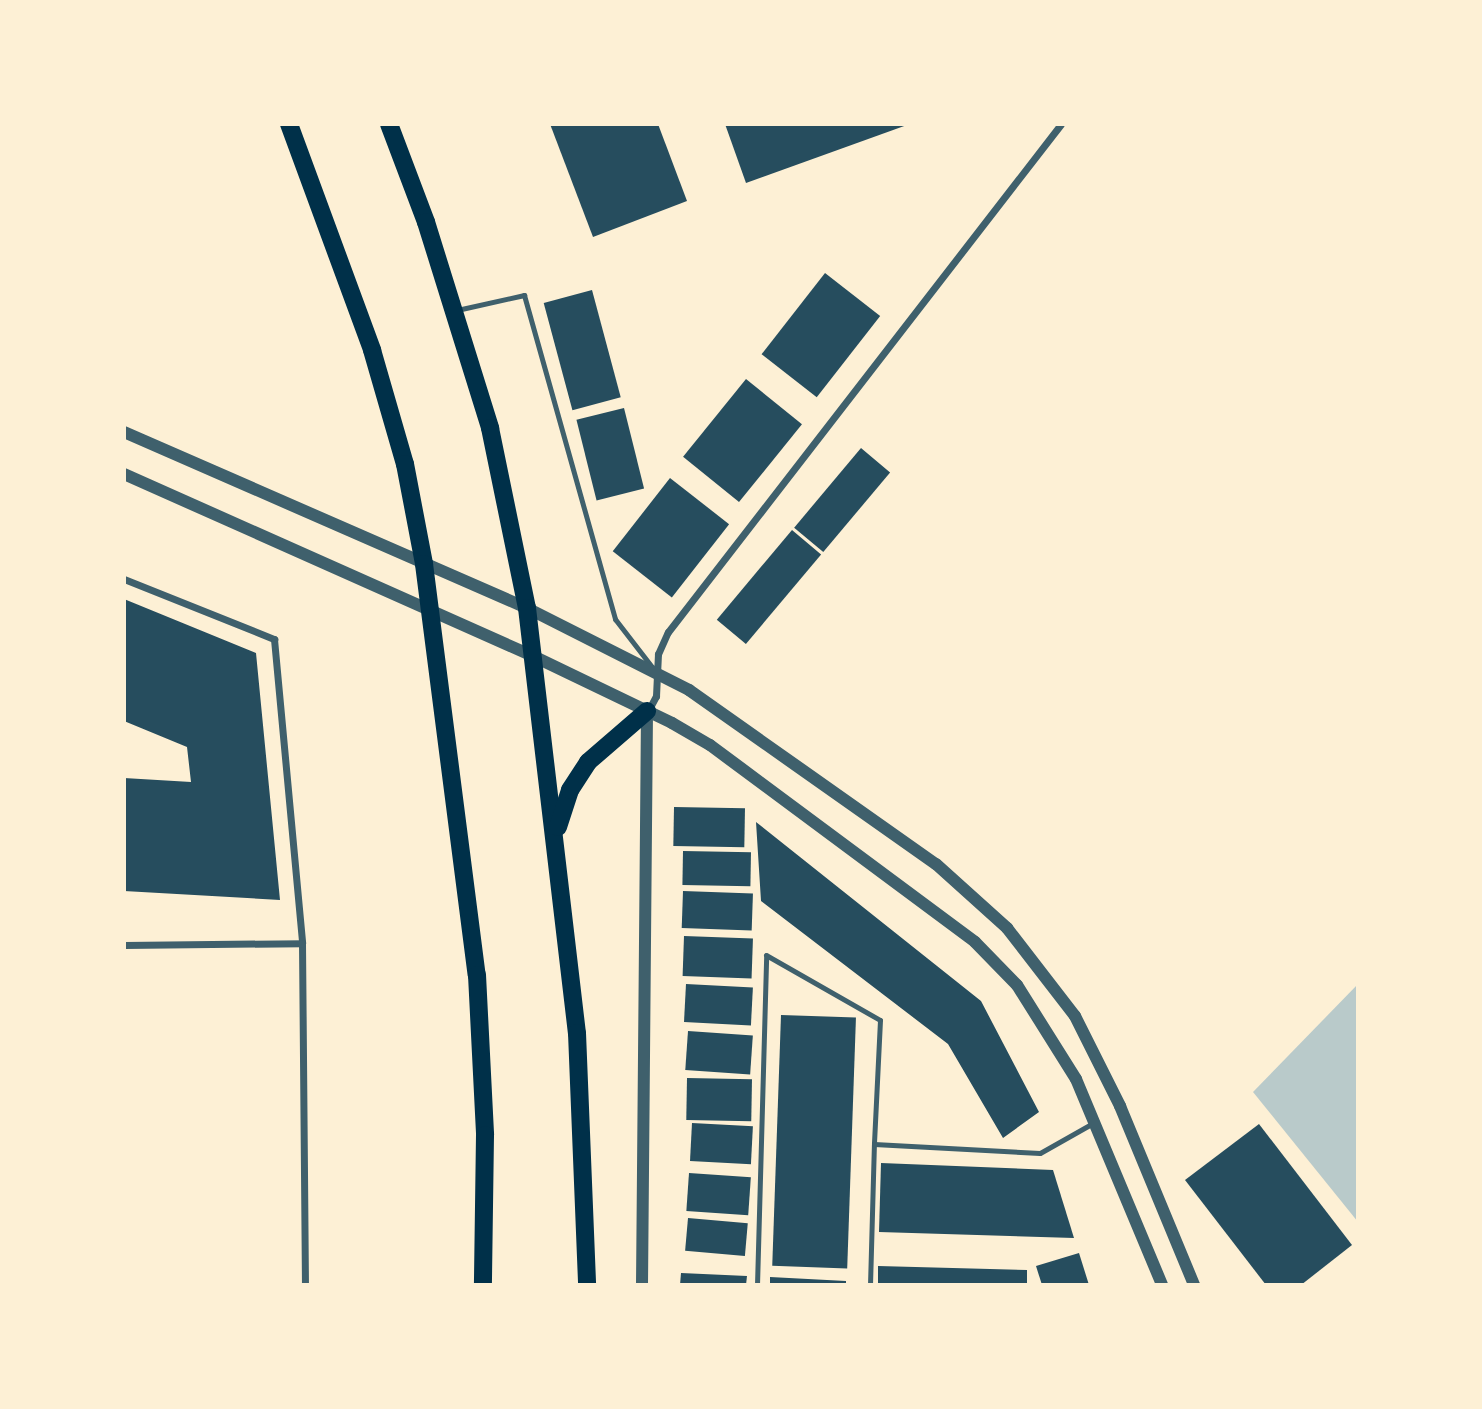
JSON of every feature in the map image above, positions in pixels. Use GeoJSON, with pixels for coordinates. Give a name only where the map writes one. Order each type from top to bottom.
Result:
{"type":"FeatureCollection","features":[{"type":"Feature","properties":{"kind":"main road"},"geometry":{"type":"LineString","coordinates":[[289,124],[372,350],[405,464],[424,564],[478,975],[485,1135],[483,1285]]}},
{"type":"Feature","properties":{"kind":"main road"},"geometry":{"type":"LineString","coordinates":[[389,124],[454,311],[490,428],[536,657],[577,1033],[587,1285]]}},
{"type":"Feature","properties":{"kind":"main road"},"geometry":{"type":"LineString","coordinates":[[556,837],[570,790],[588,762],[647,711]]}},
{"type":"Feature","properties":{"kind":"street"},"geometry":{"type":"LineString","coordinates":[[642,1285],[647,711],[656,696],[658,653],[668,632],[697,593],[1061,124]]}},
{"type":"Feature","properties":{"kind":"street"},"geometry":{"type":"LineString","coordinates":[[124,432],[527,608],[658,675],[724,713],[936,864],[1007,928],[1044,970],[1100,1060],[1194,1285]]}},
{"type":"Feature","properties":{"kind":"street"},"geometry":{"type":"LineString","coordinates":[[124,474],[431,613],[536,657],[710,745],[975,942],[1017,985],[1049,1032],[1096,1122],[1162,1285]]}},
{"type":"Feature","properties":{"kind":"street"},"geometry":{"type":"LineString","coordinates":[[124,579],[274,639],[302,943],[305,1285]]}},
{"type":"Feature","properties":{"kind":"street"},"geometry":{"type":"LineString","coordinates":[[124,946],[302,943]]}},
{"type":"Feature","properties":{"kind":"lane"},"geometry":{"type":"LineString","coordinates":[[454,311],[524,295],[615,619],[658,675]]}},
{"type":"Feature","properties":{"kind":"lane"},"geometry":{"type":"LineString","coordinates":[[757,1285],[766,955],[880,1020],[870,1285]]}},
{"type":"Feature","properties":{"kind":"lane"},"geometry":{"type":"LineString","coordinates":[[874,1144],[1040,1153],[1096,1122]]}},
{"type":"Feature","properties":{"kind":"shaded area"},"geometry":{"type":"Polygon","coordinates":[[[1358,984],[1358,1222],[1253,1092],[1358,984]]]}},
{"type":"Feature","properties":{"kind":"building"},"geometry":{"type":"Polygon","coordinates":[[[550,124],[658,124],[687,201],[593,237],[550,124]]]}},
{"type":"Feature","properties":{"kind":"building"},"geometry":{"type":"Polygon","coordinates":[[[725,124],[907,124],[907,125],[746,183],[725,124]]]}},
{"type":"Feature","properties":{"kind":"building"},"geometry":{"type":"Polygon","coordinates":[[[825,273],[880,316],[817,397],[762,354],[825,273]]]}},
{"type":"Feature","properties":{"kind":"building"},"geometry":{"type":"Polygon","coordinates":[[[592,290],[621,397],[572,410],[544,303],[592,290]]]}},
{"type":"Feature","properties":{"kind":"building"},"geometry":{"type":"Polygon","coordinates":[[[746,379],[802,424],[739,502],[683,457],[746,379]]]}},
{"type":"Feature","properties":{"kind":"building"},"geometry":{"type":"Polygon","coordinates":[[[624,408],[644,489],[597,500],[576,420],[624,408]]]}},
{"type":"Feature","properties":{"kind":"building"},"geometry":{"type":"Polygon","coordinates":[[[861,448],[890,472],[823,552],[794,528],[861,448]]]}},
{"type":"Feature","properties":{"kind":"building"},"geometry":{"type":"Polygon","coordinates":[[[670,478],[729,524],[672,597],[613,551],[670,478]]]}},
{"type":"Feature","properties":{"kind":"building"},"geometry":{"type":"Polygon","coordinates":[[[792,530],[821,554],[746,644],[717,620],[792,530]]]}},
{"type":"Feature","properties":{"kind":"building"},"geometry":{"type":"Polygon","coordinates":[[[124,599],[256,653],[280,900],[124,891],[124,778],[191,782],[187,747],[124,721],[124,599]]]}},
{"type":"Feature","properties":{"kind":"building"},"geometry":{"type":"Polygon","coordinates":[[[674,807],[745,808],[744,847],[673,846],[674,807]]]}},
{"type":"Feature","properties":{"kind":"building"},"geometry":{"type":"Polygon","coordinates":[[[756,822],[981,1001],[1039,1112],[1003,1138],[948,1044],[761,901],[756,822]]]}},
{"type":"Feature","properties":{"kind":"building"},"geometry":{"type":"Polygon","coordinates":[[[683,851],[751,852],[750,886],[682,885],[683,851]]]}},
{"type":"Feature","properties":{"kind":"building"},"geometry":{"type":"Polygon","coordinates":[[[683,891],[753,893],[752,930],[682,928],[683,891]]]}},
{"type":"Feature","properties":{"kind":"building"},"geometry":{"type":"Polygon","coordinates":[[[684,936],[753,938],[752,978],[683,976],[684,936]]]}},
{"type":"Feature","properties":{"kind":"building"},"geometry":{"type":"Polygon","coordinates":[[[686,984],[753,988],[751,1025],[684,1022],[686,984]]]}},
{"type":"Feature","properties":{"kind":"building"},"geometry":{"type":"Polygon","coordinates":[[[781,1015],[856,1018],[847,1268],[772,1266],[781,1015]]]}},
{"type":"Feature","properties":{"kind":"building"},"geometry":{"type":"Polygon","coordinates":[[[688,1031],[753,1036],[750,1074],[685,1070],[688,1031]]]}},
{"type":"Feature","properties":{"kind":"building"},"geometry":{"type":"Polygon","coordinates":[[[687,1078],[752,1079],[751,1121],[686,1120],[687,1078]]]}},
{"type":"Feature","properties":{"kind":"building"},"geometry":{"type":"Polygon","coordinates":[[[692,1123],[753,1126],[751,1164],[690,1161],[692,1123]]]}},
{"type":"Feature","properties":{"kind":"building"},"geometry":{"type":"Polygon","coordinates":[[[1259,1124],[1352,1245],[1301,1285],[1266,1285],[1185,1180],[1259,1124]]]}},
{"type":"Feature","properties":{"kind":"building"},"geometry":{"type":"Polygon","coordinates":[[[881,1163],[1053,1170],[1074,1238],[879,1232],[881,1163]]]}},
{"type":"Feature","properties":{"kind":"building"},"geometry":{"type":"Polygon","coordinates":[[[689,1173],[751,1177],[748,1215],[686,1211],[689,1173]]]}},
{"type":"Feature","properties":{"kind":"building"},"geometry":{"type":"Polygon","coordinates":[[[688,1218],[748,1223],[745,1256],[685,1251],[688,1218]]]}},
{"type":"Feature","properties":{"kind":"building"},"geometry":{"type":"Polygon","coordinates":[[[1079,1253],[1089,1285],[1042,1285],[1036,1266],[1079,1253]]]}},
{"type":"Feature","properties":{"kind":"building"},"geometry":{"type":"Polygon","coordinates":[[[878,1266],[1027,1270],[1027,1285],[878,1285],[878,1266]]]}},
{"type":"Feature","properties":{"kind":"building"},"geometry":{"type":"Polygon","coordinates":[[[681,1273],[747,1276],[746,1285],[680,1285],[681,1273]]]}},
{"type":"Feature","properties":{"kind":"building"},"geometry":{"type":"Polygon","coordinates":[[[770,1277],[846,1281],[846,1285],[770,1285],[770,1277]]]}}]}
